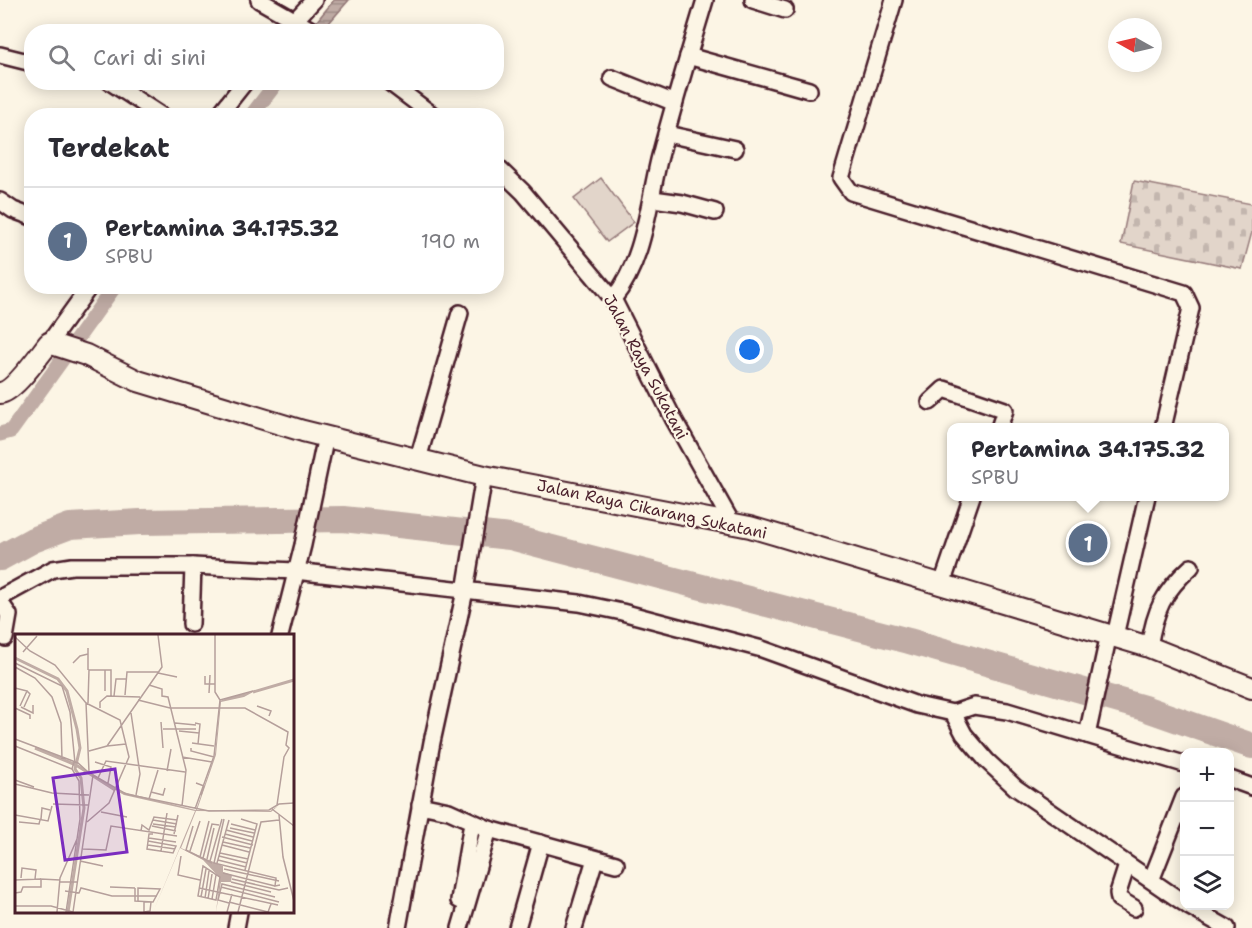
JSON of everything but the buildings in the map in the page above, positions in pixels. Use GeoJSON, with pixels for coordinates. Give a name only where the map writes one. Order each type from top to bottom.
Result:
{"type":"FeatureCollection","features":[{"type":"Feature","properties":{"kind":"main road","name":"Jalan Raya Cikarang Sukatani"},"geometry":{"type":"LineString","coordinates":[[55,345],[81,354],[138,381],[326,436],[418,459],[483,484],[750,527],[1149,646],[1252,687]]}},
{"type":"Feature","properties":{"kind":"main road"},"geometry":{"type":"LineString","coordinates":[[2,394],[55,345]]}},
{"type":"Feature","properties":{"kind":"street"},"geometry":{"type":"LineString","coordinates":[[259,0],[286,24]]}},
{"type":"Feature","properties":{"kind":"street"},"geometry":{"type":"LineString","coordinates":[[290,24],[314,0]]}},
{"type":"Feature","properties":{"kind":"street"},"geometry":{"type":"LineString","coordinates":[[613,299],[626,283],[653,199],[675,103],[705,0]]}},
{"type":"Feature","properties":{"kind":"street"},"geometry":{"type":"LineString","coordinates":[[753,0],[785,10]]}},
{"type":"Feature","properties":{"kind":"street"},"geometry":{"type":"LineString","coordinates":[[894,0],[841,178],[845,187],[851,192],[1185,293],[1191,308],[1164,423]]}},
{"type":"Feature","properties":{"kind":"street"},"geometry":{"type":"LineString","coordinates":[[0,55],[24,61]]}},
{"type":"Feature","properties":{"kind":"street"},"geometry":{"type":"LineString","coordinates":[[688,56],[808,90]]}},
{"type":"Feature","properties":{"kind":"street"},"geometry":{"type":"LineString","coordinates":[[612,78],[675,103]]}},
{"type":"Feature","properties":{"kind":"street"},"geometry":{"type":"LineString","coordinates":[[122,90],[150,108]]}},
{"type":"Feature","properties":{"kind":"street"},"geometry":{"type":"LineString","coordinates":[[224,108],[239,90]]}},
{"type":"Feature","properties":{"kind":"street"},"geometry":{"type":"LineString","coordinates":[[400,90],[423,108]]}},
{"type":"Feature","properties":{"kind":"street"},"geometry":{"type":"LineString","coordinates":[[667,134],[735,149]]}},
{"type":"Feature","properties":{"kind":"street","name":"Jalan Raya Sukatani"},"geometry":{"type":"LineString","coordinates":[[504,173],[524,192],[613,299],[673,418],[733,525]]}},
{"type":"Feature","properties":{"kind":"street"},"geometry":{"type":"LineString","coordinates":[[653,199],[682,203],[715,212]]}},
{"type":"Feature","properties":{"kind":"street"},"geometry":{"type":"LineString","coordinates":[[0,201],[24,214]]}},
{"type":"Feature","properties":{"kind":"street"},"geometry":{"type":"LineString","coordinates":[[55,345],[85,294]]}},
{"type":"Feature","properties":{"kind":"street"},"geometry":{"type":"LineString","coordinates":[[418,459],[459,313]]}},
{"type":"Feature","properties":{"kind":"street"},"geometry":{"type":"LineString","coordinates":[[930,402],[944,389],[975,398],[1005,410],[1001,423]]}},
{"type":"Feature","properties":{"kind":"street"},"geometry":{"type":"LineString","coordinates":[[280,634],[303,545],[326,436]]}},
{"type":"Feature","properties":{"kind":"street"},"geometry":{"type":"LineString","coordinates":[[398,928],[420,805],[465,591],[483,484]]}},
{"type":"Feature","properties":{"kind":"street"},"geometry":{"type":"LineString","coordinates":[[942,584],[970,501]]}},
{"type":"Feature","properties":{"kind":"street"},"geometry":{"type":"LineString","coordinates":[[1087,735],[1147,501]]}},
{"type":"Feature","properties":{"kind":"street"},"geometry":{"type":"LineString","coordinates":[[5,638],[9,615],[0,600],[53,569],[72,566],[193,566],[295,571],[579,603],[622,612],[762,649],[916,705],[953,713],[974,706],[1007,711],[1180,763]]}},
{"type":"Feature","properties":{"kind":"street"},"geometry":{"type":"LineString","coordinates":[[191,624],[193,566]]}},
{"type":"Feature","properties":{"kind":"street"},"geometry":{"type":"LineString","coordinates":[[1149,646],[1154,617],[1162,601],[1174,583],[1191,567]]}},
{"type":"Feature","properties":{"kind":"street"},"geometry":{"type":"LineString","coordinates":[[953,713],[964,734],[987,761],[1016,788],[1127,865],[1152,878],[1180,899]]}},
{"type":"Feature","properties":{"kind":"street"},"geometry":{"type":"LineString","coordinates":[[1234,780],[1252,787]]}},
{"type":"Feature","properties":{"kind":"street"},"geometry":{"type":"LineString","coordinates":[[1152,878],[1183,802]]}},
{"type":"Feature","properties":{"kind":"street"},"geometry":{"type":"LineString","coordinates":[[420,805],[449,811],[489,829],[616,864]]}},
{"type":"Feature","properties":{"kind":"street"},"geometry":{"type":"LineString","coordinates":[[467,904],[459,900],[472,823]]}},
{"type":"Feature","properties":{"kind":"street"},"geometry":{"type":"LineString","coordinates":[[460,928],[489,829]]}},
{"type":"Feature","properties":{"kind":"street"},"geometry":{"type":"LineString","coordinates":[[517,928],[541,843]]}},
{"type":"Feature","properties":{"kind":"street"},"geometry":{"type":"LineString","coordinates":[[574,928],[595,859]]}},
{"type":"Feature","properties":{"kind":"street"},"geometry":{"type":"LineString","coordinates":[[1127,865],[1118,893],[1119,899],[1134,908]]}},
{"type":"Feature","properties":{"kind":"street"},"geometry":{"type":"LineString","coordinates":[[1196,910],[1227,928]]}},
{"type":"Feature","properties":{"kind":"street"},"geometry":{"type":"LineString","coordinates":[[236,928],[239,913]]}},
{"type":"Feature","properties":{"kind":"green space"},"geometry":{"type":"Polygon","coordinates":[[[601,178],[634,222],[607,242],[574,199],[601,178]]]}},
{"type":"Feature","properties":{"kind":"green space"},"geometry":{"type":"Polygon","coordinates":[[[1134,181],[1252,204],[1252,232],[1242,269],[1121,244],[1134,181]]]}},
{"type":"Feature","properties":{"kind":"shaded area"},"geometry":{"type":"Polygon","coordinates":[[[334,0],[349,0],[328,24],[314,24],[334,0]]]}},
{"type":"Feature","properties":{"kind":"waterway"},"geometry":{"type":"LineString","coordinates":[[257,108],[271,90]]}},
{"type":"Feature","properties":{"kind":"waterway"},"geometry":{"type":"LineString","coordinates":[[0,434],[11,431],[109,294]]}},
{"type":"Feature","properties":{"kind":"waterway"},"geometry":{"type":"LineString","coordinates":[[0,558],[33,540],[70,526],[140,522],[343,519],[510,537],[909,641],[1144,708],[1252,746]]}},
{"type":"Feature","properties":{"kind":"place","name":"Pertamina 34.175.32"},"geometry":{"type":"Point","coordinates":[1088,543]}}]}
